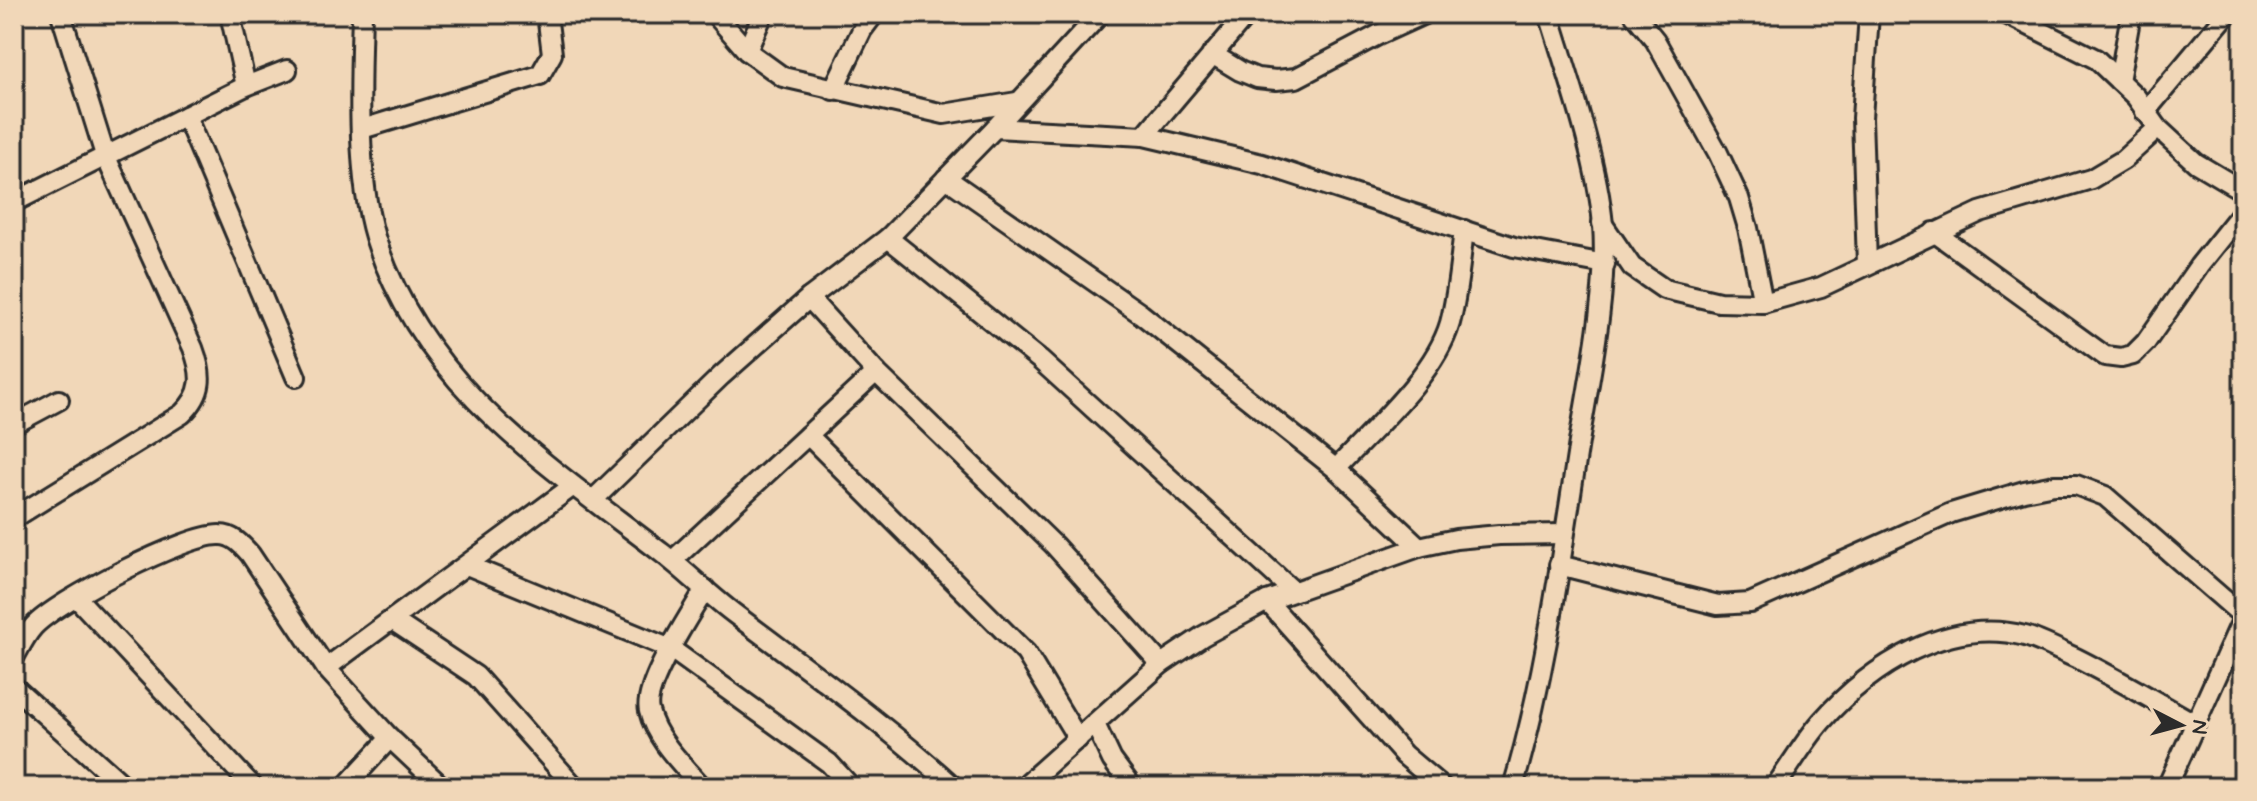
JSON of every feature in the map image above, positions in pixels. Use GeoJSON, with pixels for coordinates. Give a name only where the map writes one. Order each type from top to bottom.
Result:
{"type":"FeatureCollection","features":[{"type":"Feature","properties":{"kind":"street"},"geometry":{"type":"LineString","coordinates":[[14,518],[182,414],[200,390],[199,366],[193,348],[105,155],[61,14]]}},
{"type":"Feature","properties":{"kind":"street"},"geometry":{"type":"LineString","coordinates":[[230,14],[246,86]]}},
{"type":"Feature","properties":{"kind":"street"},"geometry":{"type":"LineString","coordinates":[[362,14],[360,62],[366,192],[375,235],[403,304],[425,341],[463,389],[523,447],[898,736],[954,787]]}},
{"type":"Feature","properties":{"kind":"street"},"geometry":{"type":"LineString","coordinates":[[362,129],[540,75],[552,54],[553,42],[547,14]]}},
{"type":"Feature","properties":{"kind":"street"},"geometry":{"type":"LineString","coordinates":[[715,14],[747,51],[783,77],[944,114],[1017,102]]}},
{"type":"Feature","properties":{"kind":"street"},"geometry":{"type":"LineString","coordinates":[[747,51],[763,14]]}},
{"type":"Feature","properties":{"kind":"street"},"geometry":{"type":"LineString","coordinates":[[833,90],[862,30],[874,14]]}},
{"type":"Feature","properties":{"kind":"street"},"geometry":{"type":"LineString","coordinates":[[593,500],[721,376],[809,298],[888,238],[1100,14]]}},
{"type":"Feature","properties":{"kind":"street"},"geometry":{"type":"LineString","coordinates":[[1144,136],[1247,14]]}},
{"type":"Feature","properties":{"kind":"street"},"geometry":{"type":"LineString","coordinates":[[1212,54],[1257,78],[1296,78],[1424,14]]}},
{"type":"Feature","properties":{"kind":"street"},"geometry":{"type":"LineString","coordinates":[[1513,787],[1531,718],[1559,565],[1605,264],[1597,183],[1549,14]]}},
{"type":"Feature","properties":{"kind":"street"},"geometry":{"type":"LineString","coordinates":[[1634,14],[1655,40],[1734,187],[1748,228],[1763,303]]}},
{"type":"Feature","properties":{"kind":"street"},"geometry":{"type":"LineString","coordinates":[[1867,264],[1862,118],[1869,14]]}},
{"type":"Feature","properties":{"kind":"street"},"geometry":{"type":"LineString","coordinates":[[2006,14],[2096,59],[2136,97],[2158,128],[2196,163],[2243,191]]}},
{"type":"Feature","properties":{"kind":"street"},"geometry":{"type":"LineString","coordinates":[[2119,81],[2131,14]]}},
{"type":"Feature","properties":{"kind":"street"},"geometry":{"type":"LineString","coordinates":[[2145,112],[2227,14]]}},
{"type":"Feature","properties":{"kind":"street"},"geometry":{"type":"LineString","coordinates":[[14,202],[246,86],[287,70]]}},
{"type":"Feature","properties":{"kind":"street"},"geometry":{"type":"LineString","coordinates":[[186,116],[296,377]]}},
{"type":"Feature","properties":{"kind":"street"},"geometry":{"type":"LineString","coordinates":[[995,128],[1144,136],[1262,164],[1528,250],[1605,264]]}},
{"type":"Feature","properties":{"kind":"street"},"geometry":{"type":"LineString","coordinates":[[1602,223],[1632,267],[1664,289],[1719,302],[1763,303],[1813,290],[1980,212],[2091,179],[2123,160],[2158,128]]}},
{"type":"Feature","properties":{"kind":"street"},"geometry":{"type":"LineString","coordinates":[[946,178],[1141,314],[1336,469],[1419,547]]}},
{"type":"Feature","properties":{"kind":"street"},"geometry":{"type":"LineString","coordinates":[[1934,232],[2105,356],[2121,358],[2133,355],[2146,342],[2199,266],[2243,211]]}},
{"type":"Feature","properties":{"kind":"street"},"geometry":{"type":"LineString","coordinates":[[1336,469],[1420,378],[1442,345],[1455,298],[1464,230]]}},
{"type":"Feature","properties":{"kind":"street"},"geometry":{"type":"LineString","coordinates":[[888,238],[1040,360],[1293,591]]}},
{"type":"Feature","properties":{"kind":"street"},"geometry":{"type":"LineString","coordinates":[[809,298],[876,372],[1054,545],[1161,664]]}},
{"type":"Feature","properties":{"kind":"street"},"geometry":{"type":"LineString","coordinates":[[672,561],[876,372]]}},
{"type":"Feature","properties":{"kind":"street"},"geometry":{"type":"LineString","coordinates":[[16,419],[59,400]]}},
{"type":"Feature","properties":{"kind":"street"},"geometry":{"type":"LineString","coordinates":[[808,435],[1026,653],[1078,739]]}},
{"type":"Feature","properties":{"kind":"street"},"geometry":{"type":"LineString","coordinates":[[1559,565],[1718,605],[1750,603],[1951,513],[2024,491],[2054,485],[2076,485],[2105,496],[2243,617],[2167,787]]}},
{"type":"Feature","properties":{"kind":"street"},"geometry":{"type":"LineString","coordinates":[[326,668],[469,566],[573,486]]}},
{"type":"Feature","properties":{"kind":"street"},"geometry":{"type":"LineString","coordinates":[[14,658],[35,625],[76,597],[169,548],[223,534],[238,542],[250,554],[326,668],[390,738],[442,787]]}},
{"type":"Feature","properties":{"kind":"street"},"geometry":{"type":"LineString","coordinates":[[1023,787],[1161,664],[1203,636],[1267,601],[1419,547],[1456,539],[1499,535],[1564,534]]}},
{"type":"Feature","properties":{"kind":"street"},"geometry":{"type":"LineString","coordinates":[[469,566],[671,649],[829,763],[851,787]]}},
{"type":"Feature","properties":{"kind":"street"},"geometry":{"type":"LineString","coordinates":[[702,787],[663,740],[649,711],[648,699],[656,676],[705,589]]}},
{"type":"Feature","properties":{"kind":"street"},"geometry":{"type":"LineString","coordinates":[[76,597],[253,787]]}},
{"type":"Feature","properties":{"kind":"street"},"geometry":{"type":"LineString","coordinates":[[1267,601],[1404,755],[1442,787]]}},
{"type":"Feature","properties":{"kind":"street"},"geometry":{"type":"LineString","coordinates":[[392,620],[476,676],[575,787]]}},
{"type":"Feature","properties":{"kind":"street"},"geometry":{"type":"LineString","coordinates":[[1775,787],[1819,725],[1873,674],[1923,645],[1976,632],[2028,637],[2110,675],[2194,723]]}},
{"type":"Feature","properties":{"kind":"street"},"geometry":{"type":"LineString","coordinates":[[14,687],[125,787]]}},
{"type":"Feature","properties":{"kind":"street"},"geometry":{"type":"LineString","coordinates":[[1095,724],[1112,760],[1132,787]]}},
{"type":"Feature","properties":{"kind":"street"},"geometry":{"type":"LineString","coordinates":[[345,787],[390,738]]}}]}
